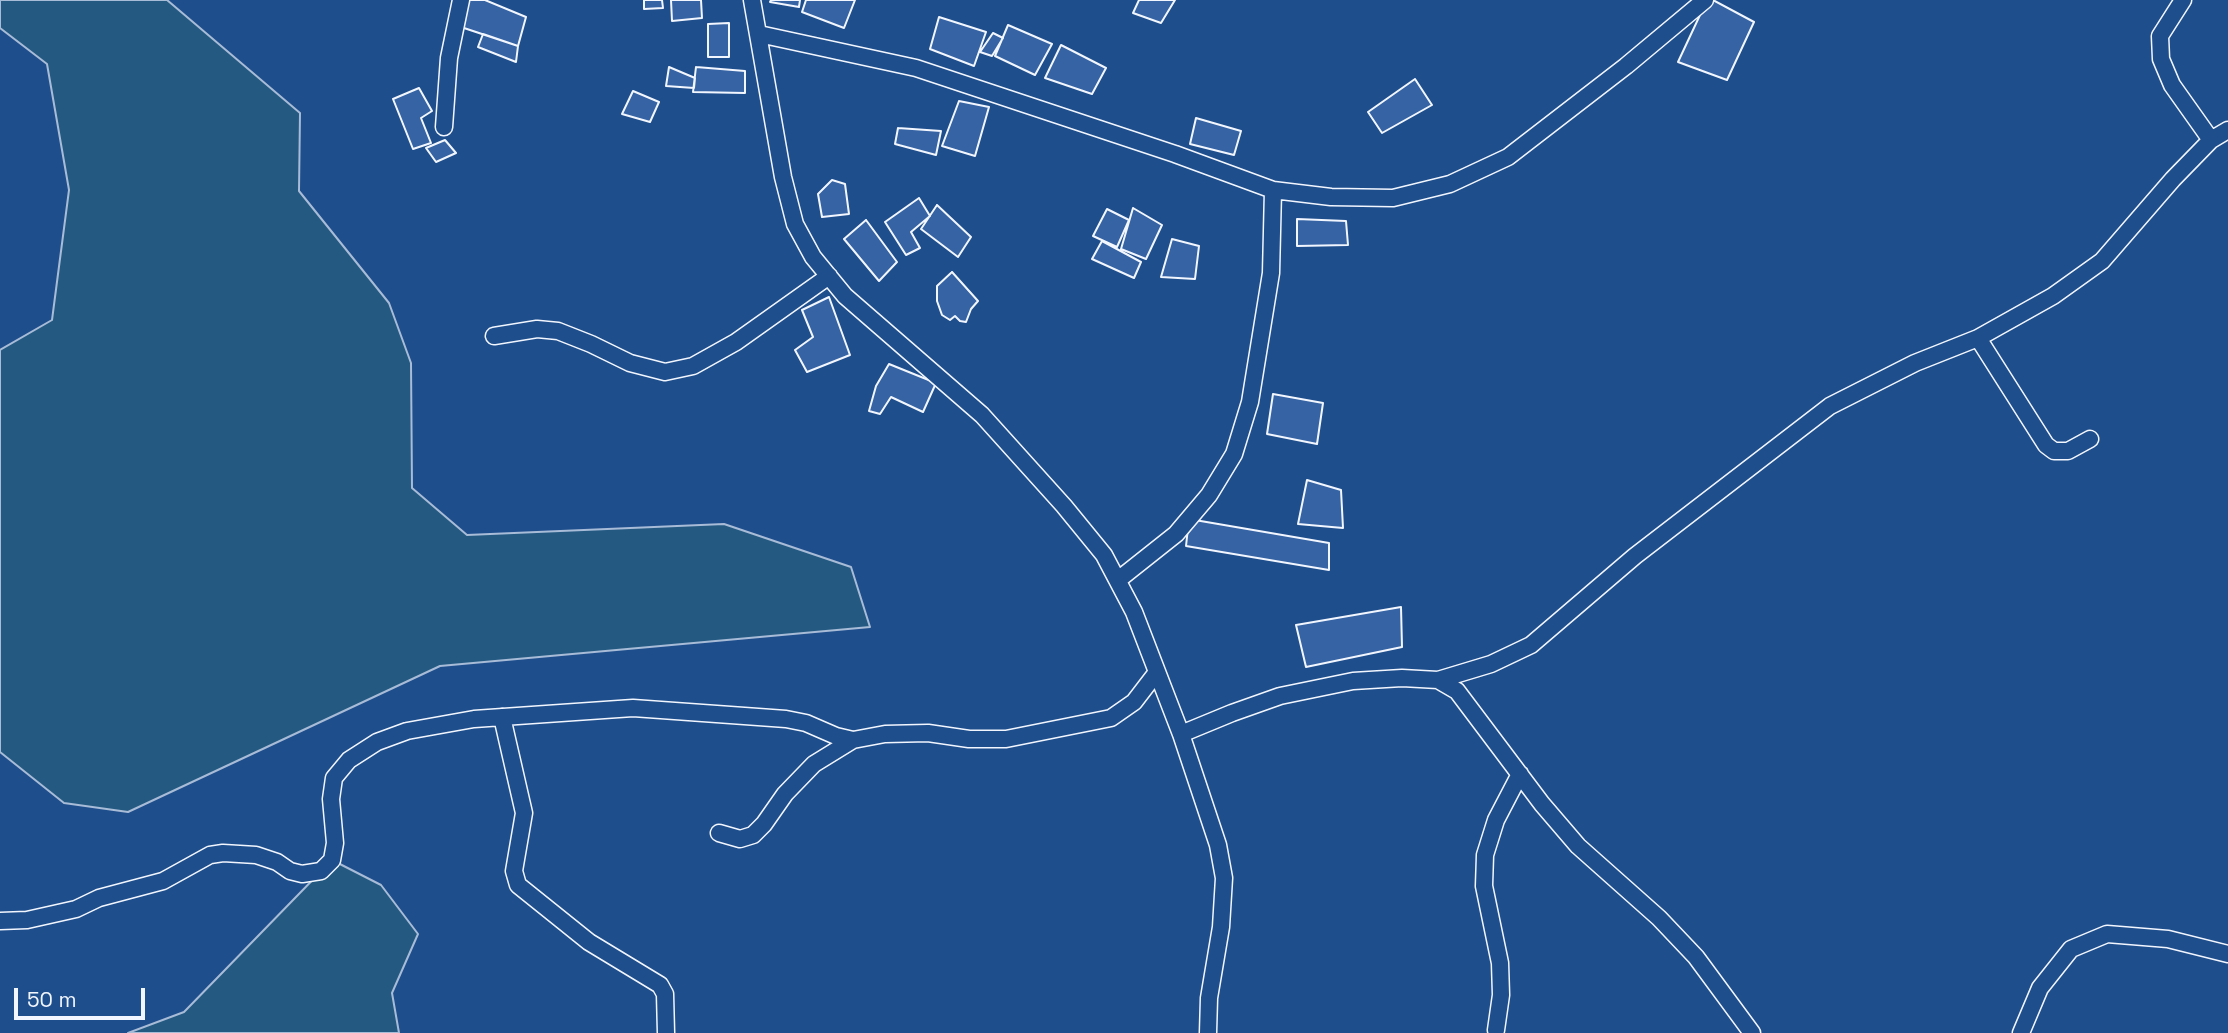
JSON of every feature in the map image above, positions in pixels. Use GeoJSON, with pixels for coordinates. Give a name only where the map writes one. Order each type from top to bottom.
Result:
{"type":"FeatureCollection","features":[{"type":"Feature","properties":{"kind":"street"},"geometry":{"type":"LineString","coordinates":[[444,127],[449,58],[461,0]]}},
{"type":"Feature","properties":{"kind":"street"},"geometry":{"type":"LineString","coordinates":[[752,0],[783,177],[795,224],[813,257],[845,296],[982,415],[1065,506],[1104,555],[1134,612],[1181,734],[1218,845],[1224,878],[1221,927],[1209,998],[1208,1033]]}},
{"type":"Feature","properties":{"kind":"street"},"geometry":{"type":"LineString","coordinates":[[759,34],[916,68],[1175,154],[1273,190],[1331,197],[1392,198],[1450,184],[1508,157],[1626,66],[1705,0]]}},
{"type":"Feature","properties":{"kind":"street"},"geometry":{"type":"LineString","coordinates":[[2183,0],[2160,36],[2161,59],[2172,85],[2211,140]]}},
{"type":"Feature","properties":{"kind":"street"},"geometry":{"type":"LineString","coordinates":[[1181,734],[1280,696],[1353,681],[1402,678],[1438,680],[1491,664],[1531,645],[1635,556],[1830,406],[1915,363],[1978,338],[2053,296],[2102,261],[2173,179],[2211,140],[2228,130]]}},
{"type":"Feature","properties":{"kind":"street"},"geometry":{"type":"LineString","coordinates":[[1118,580],[1176,534],[1209,495],[1234,454],[1250,402],[1271,273],[1273,190]]}},
{"type":"Feature","properties":{"kind":"street"},"geometry":{"type":"LineString","coordinates":[[494,335],[537,329],[558,331],[631,363],[665,372],[694,366],[736,342],[829,276]]}},
{"type":"Feature","properties":{"kind":"street"},"geometry":{"type":"LineString","coordinates":[[1978,338],[2046,445],[2054,451],[2068,451],[2090,439]]}},
{"type":"Feature","properties":{"kind":"street"},"geometry":{"type":"LineString","coordinates":[[719,833],[740,839],[753,835],[785,794],[814,764],[853,740],[885,734],[928,733],[969,739],[1006,739],[1111,718],[1134,702],[1157,672]]}},
{"type":"Feature","properties":{"kind":"street"},"geometry":{"type":"LineString","coordinates":[[1438,680],[1457,691],[1542,804],[1578,846],[1660,918],[1696,957],[1752,1033]]}},
{"type":"Feature","properties":{"kind":"street"},"geometry":{"type":"LineString","coordinates":[[0,920],[27,920],[76,909],[99,898],[163,881],[210,855],[223,853],[256,855],[302,874],[321,871],[332,860],[335,843],[331,799],[334,778],[349,760],[377,742],[407,730],[502,717],[633,708],[786,719],[806,723],[853,740]]}},
{"type":"Feature","properties":{"kind":"street"},"geometry":{"type":"LineString","coordinates":[[502,717],[524,813],[514,872],[518,885],[589,942],[660,985],[664,994],[667,1033]]}},
{"type":"Feature","properties":{"kind":"street"},"geometry":{"type":"LineString","coordinates":[[1496,1030],[1501,995],[1500,962],[1484,886],[1485,855],[1496,820],[1520,774]]}},
{"type":"Feature","properties":{"kind":"street"},"geometry":{"type":"LineString","coordinates":[[2021,1033],[2040,988],[2071,948],[2107,934],[2168,939],[2228,954]]}},
{"type":"Feature","properties":{"kind":"shaded area"},"geometry":{"type":"Polygon","coordinates":[[[0,0],[167,0],[300,113],[299,191],[389,303],[411,363],[412,488],[467,535],[724,524],[851,567],[870,627],[440,666],[128,812],[64,803],[0,752],[0,350],[52,320],[69,190],[47,64],[0,28],[0,0]]]}},
{"type":"Feature","properties":{"kind":"shaded area"},"geometry":{"type":"Polygon","coordinates":[[[332,860],[381,885],[418,934],[392,993],[399,1033],[128,1033],[184,1012],[332,860]]]}},
{"type":"Feature","properties":{"kind":"building"},"geometry":{"type":"Polygon","coordinates":[[[468,0],[485,0],[526,17],[518,46],[461,27],[468,0]]]}},
{"type":"Feature","properties":{"kind":"building"},"geometry":{"type":"Polygon","coordinates":[[[644,0],[662,0],[663,8],[644,9],[644,0]]]}},
{"type":"Feature","properties":{"kind":"building"},"geometry":{"type":"Polygon","coordinates":[[[671,0],[701,0],[702,18],[672,21],[671,0]]]}},
{"type":"Feature","properties":{"kind":"building"},"geometry":{"type":"Polygon","coordinates":[[[800,0],[799,7],[770,2],[800,0]]]}},
{"type":"Feature","properties":{"kind":"building"},"geometry":{"type":"Polygon","coordinates":[[[806,0],[855,0],[844,28],[802,12],[806,0]]]}},
{"type":"Feature","properties":{"kind":"building"},"geometry":{"type":"Polygon","coordinates":[[[1139,0],[1175,0],[1161,23],[1133,13],[1139,0]]]}},
{"type":"Feature","properties":{"kind":"building"},"geometry":{"type":"Polygon","coordinates":[[[1707,0],[1713,0],[1754,22],[1727,80],[1678,62],[1707,0]]]}},
{"type":"Feature","properties":{"kind":"building"},"geometry":{"type":"Polygon","coordinates":[[[939,17],[986,32],[974,66],[930,49],[939,17]]]}},
{"type":"Feature","properties":{"kind":"building"},"geometry":{"type":"Polygon","coordinates":[[[729,23],[729,57],[708,57],[708,24],[729,23]]]}},
{"type":"Feature","properties":{"kind":"building"},"geometry":{"type":"Polygon","coordinates":[[[1008,25],[1052,44],[1035,75],[995,56],[1008,25]]]}},
{"type":"Feature","properties":{"kind":"building"},"geometry":{"type":"Polygon","coordinates":[[[993,33],[1003,38],[992,56],[980,52],[993,33]]]}},
{"type":"Feature","properties":{"kind":"building"},"geometry":{"type":"Polygon","coordinates":[[[483,34],[518,46],[516,62],[478,47],[483,34]]]}},
{"type":"Feature","properties":{"kind":"building"},"geometry":{"type":"Polygon","coordinates":[[[1061,45],[1106,68],[1092,94],[1045,78],[1061,45]]]}},
{"type":"Feature","properties":{"kind":"building"},"geometry":{"type":"Polygon","coordinates":[[[669,67],[695,78],[694,88],[666,86],[669,67]]]}},
{"type":"Feature","properties":{"kind":"building"},"geometry":{"type":"Polygon","coordinates":[[[696,67],[745,71],[745,93],[693,92],[696,67]]]}},
{"type":"Feature","properties":{"kind":"building"},"geometry":{"type":"Polygon","coordinates":[[[1415,79],[1432,105],[1382,133],[1368,112],[1415,79]]]}},
{"type":"Feature","properties":{"kind":"building"},"geometry":{"type":"Polygon","coordinates":[[[419,88],[432,111],[421,118],[431,143],[413,149],[393,99],[419,88]]]}},
{"type":"Feature","properties":{"kind":"building"},"geometry":{"type":"Polygon","coordinates":[[[633,91],[659,102],[650,122],[622,114],[633,91]]]}},
{"type":"Feature","properties":{"kind":"building"},"geometry":{"type":"Polygon","coordinates":[[[959,101],[989,107],[975,156],[942,146],[959,101]]]}},
{"type":"Feature","properties":{"kind":"building"},"geometry":{"type":"Polygon","coordinates":[[[1196,118],[1241,131],[1234,155],[1190,144],[1196,118]]]}},
{"type":"Feature","properties":{"kind":"building"},"geometry":{"type":"Polygon","coordinates":[[[898,128],[941,131],[936,155],[895,144],[898,128]]]}},
{"type":"Feature","properties":{"kind":"building"},"geometry":{"type":"Polygon","coordinates":[[[445,140],[456,153],[436,162],[426,148],[445,140]]]}},
{"type":"Feature","properties":{"kind":"building"},"geometry":{"type":"Polygon","coordinates":[[[832,180],[845,184],[849,214],[822,217],[818,194],[832,180]]]}},
{"type":"Feature","properties":{"kind":"building"},"geometry":{"type":"Polygon","coordinates":[[[919,198],[930,216],[911,232],[920,248],[906,255],[885,222],[919,198]]]}},
{"type":"Feature","properties":{"kind":"building"},"geometry":{"type":"Polygon","coordinates":[[[937,205],[971,237],[958,257],[921,229],[937,205]]]}},
{"type":"Feature","properties":{"kind":"building"},"geometry":{"type":"Polygon","coordinates":[[[1133,208],[1162,225],[1146,259],[1121,249],[1133,208]]]}},
{"type":"Feature","properties":{"kind":"building"},"geometry":{"type":"Polygon","coordinates":[[[1107,209],[1129,220],[1117,247],[1093,236],[1107,209]]]}},
{"type":"Feature","properties":{"kind":"building"},"geometry":{"type":"Polygon","coordinates":[[[1297,219],[1346,221],[1348,245],[1297,246],[1297,219]]]}},
{"type":"Feature","properties":{"kind":"building"},"geometry":{"type":"Polygon","coordinates":[[[866,220],[897,262],[879,281],[844,239],[866,220]]]}},
{"type":"Feature","properties":{"kind":"building"},"geometry":{"type":"Polygon","coordinates":[[[1172,239],[1199,246],[1195,279],[1161,277],[1172,239]]]}},
{"type":"Feature","properties":{"kind":"building"},"geometry":{"type":"Polygon","coordinates":[[[1102,241],[1141,262],[1134,278],[1092,259],[1102,241]]]}},
{"type":"Feature","properties":{"kind":"building"},"geometry":{"type":"Polygon","coordinates":[[[952,272],[978,301],[971,309],[966,322],[955,316],[950,320],[942,315],[937,301],[937,286],[952,272]]]}},
{"type":"Feature","properties":{"kind":"building"},"geometry":{"type":"Polygon","coordinates":[[[829,297],[850,355],[807,372],[795,350],[813,337],[802,310],[829,297]]]}},
{"type":"Feature","properties":{"kind":"building"},"geometry":{"type":"Polygon","coordinates":[[[889,364],[936,383],[923,412],[891,397],[880,414],[869,411],[876,386],[889,364]]]}},
{"type":"Feature","properties":{"kind":"building"},"geometry":{"type":"Polygon","coordinates":[[[1273,394],[1323,403],[1317,444],[1267,434],[1273,394]]]}},
{"type":"Feature","properties":{"kind":"building"},"geometry":{"type":"Polygon","coordinates":[[[1307,480],[1341,490],[1343,528],[1298,524],[1307,480]]]}},
{"type":"Feature","properties":{"kind":"building"},"geometry":{"type":"Polygon","coordinates":[[[1189,519],[1329,543],[1329,570],[1186,546],[1189,519]]]}},
{"type":"Feature","properties":{"kind":"building"},"geometry":{"type":"Polygon","coordinates":[[[1401,607],[1402,647],[1306,667],[1296,625],[1401,607]]]}}]}
